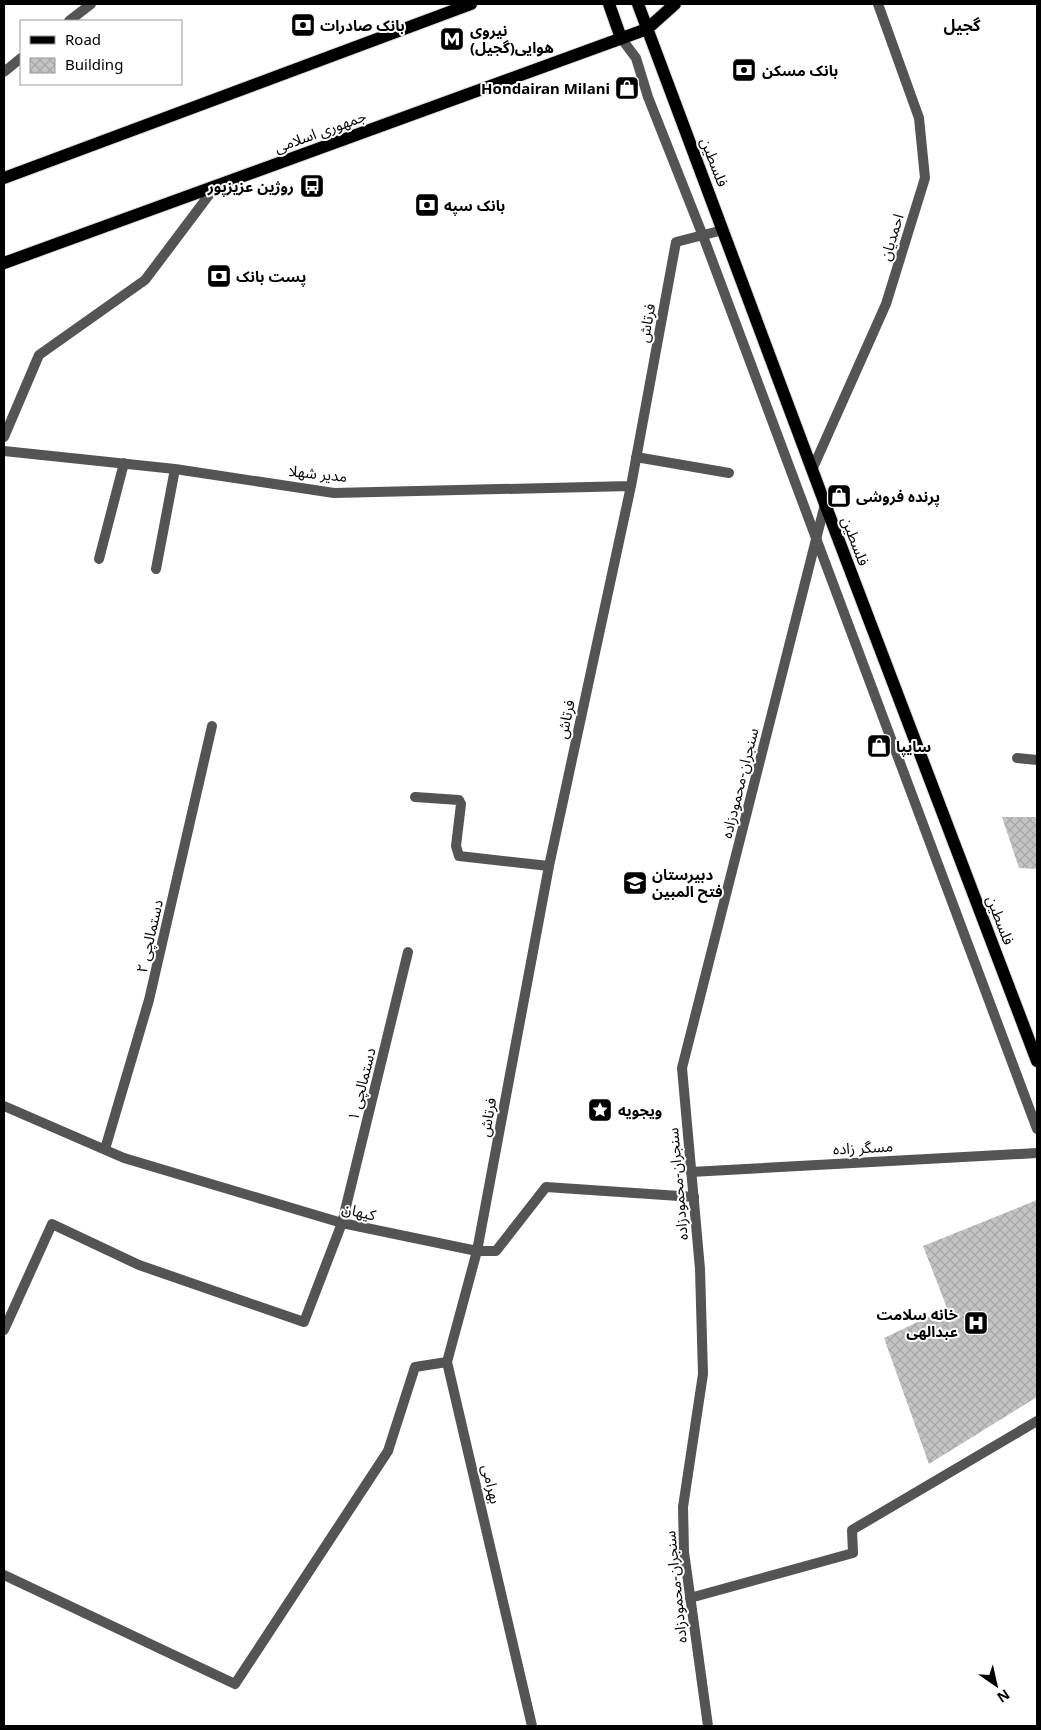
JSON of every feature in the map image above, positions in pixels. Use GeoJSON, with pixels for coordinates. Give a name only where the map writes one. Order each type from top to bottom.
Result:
{"type":"FeatureCollection","features":[{"type":"Feature","properties":{"kind":"main road"},"geometry":{"type":"LineString","coordinates":[[4,178],[471,4]]}},
{"type":"Feature","properties":{"kind":"main road"},"geometry":{"type":"LineString","coordinates":[[608,4],[621,38]]}},
{"type":"Feature","properties":{"kind":"main road","name":"فلسطین"},"geometry":{"type":"LineString","coordinates":[[638,4],[812,470],[1037,1061]]}},
{"type":"Feature","properties":{"kind":"main road"},"geometry":{"type":"LineString","coordinates":[[647,29],[675,4]]}},
{"type":"Feature","properties":{"kind":"main road","name":"جمهوری اسلامی"},"geometry":{"type":"LineString","coordinates":[[4,263],[647,29]]}},
{"type":"Feature","properties":{"kind":"street"},"geometry":{"type":"LineString","coordinates":[[70,20],[91,4]]}},
{"type":"Feature","properties":{"kind":"street","name":"احمدیان"},"geometry":{"type":"LineString","coordinates":[[812,470],[886,304],[925,178],[919,118],[878,4]]}},
{"type":"Feature","properties":{"kind":"street"},"geometry":{"type":"LineString","coordinates":[[621,38],[636,58],[648,97],[703,236],[1037,1129]]}},
{"type":"Feature","properties":{"kind":"street"},"geometry":{"type":"LineString","coordinates":[[4,72],[20,59]]}},
{"type":"Feature","properties":{"kind":"street"},"geometry":{"type":"LineString","coordinates":[[4,437],[39,355],[145,280],[215,187]]}},
{"type":"Feature","properties":{"kind":"street","name":"فرتاش"},"geometry":{"type":"LineString","coordinates":[[477,1251],[549,866],[631,486],[676,242],[723,230]]}},
{"type":"Feature","properties":{"kind":"street","name":"مدیر شهلا"},"geometry":{"type":"LineString","coordinates":[[4,451],[175,469],[334,492],[631,486]]}},
{"type":"Feature","properties":{"kind":"street"},"geometry":{"type":"LineString","coordinates":[[636,457],[729,473]]}},
{"type":"Feature","properties":{"kind":"street"},"geometry":{"type":"LineString","coordinates":[[99,559],[124,463]]}},
{"type":"Feature","properties":{"kind":"street"},"geometry":{"type":"LineString","coordinates":[[156,569],[175,469]]}},
{"type":"Feature","properties":{"kind":"street","name":"سنجران-محمودزاده"},"geometry":{"type":"LineString","coordinates":[[708,1726],[684,1552],[683,1506],[704,1374],[700,1269],[682,1068],[825,504]]}},
{"type":"Feature","properties":{"kind":"street","name":"دستمالچی ۲"},"geometry":{"type":"LineString","coordinates":[[105,1149],[149,1000],[212,726]]}},
{"type":"Feature","properties":{"kind":"street"},"geometry":{"type":"LineString","coordinates":[[1017,758],[1037,760]]}},
{"type":"Feature","properties":{"kind":"street"},"geometry":{"type":"LineString","coordinates":[[415,797],[459,800],[461,804],[456,846],[458,856],[549,866]]}},
{"type":"Feature","properties":{"kind":"street","name":"دستمالچی ۱"},"geometry":{"type":"LineString","coordinates":[[4,1330],[52,1224],[139,1264],[304,1322],[342,1223],[408,952]]}},
{"type":"Feature","properties":{"kind":"street","name":"کیهان"},"geometry":{"type":"LineString","coordinates":[[4,1106],[124,1158],[342,1223],[477,1251],[496,1251],[546,1187],[694,1197]]}},
{"type":"Feature","properties":{"kind":"street","name":"مسگر زاده"},"geometry":{"type":"LineString","coordinates":[[691,1172],[1037,1153]]}},
{"type":"Feature","properties":{"kind":"street","name":"بهرامی"},"geometry":{"type":"LineString","coordinates":[[477,1251],[447,1362],[532,1726]]}},
{"type":"Feature","properties":{"kind":"street"},"geometry":{"type":"LineString","coordinates":[[4,1575],[236,1684],[388,1451],[415,1367],[447,1362]]}},
{"type":"Feature","properties":{"kind":"street"},"geometry":{"type":"LineString","coordinates":[[690,1598],[853,1554],[852,1530],[1037,1421]]}},
{"type":"Feature","properties":{"kind":"building"},"geometry":{"type":"Polygon","coordinates":[[[1002,817],[1037,817],[1037,869],[1019,868],[1002,817]]]}},
{"type":"Feature","properties":{"kind":"building","name":"خانه سلامت عبدالهی"},"geometry":{"type":"Polygon","coordinates":[[[1037,1200],[1037,1397],[929,1464],[884,1338],[947,1308],[923,1246],[1037,1200]]]}},
{"type":"Feature","properties":{"kind":"place","name":"بانک صادرات"},"geometry":{"type":"Point","coordinates":[303,25]}},
{"type":"Feature","properties":{"kind":"place","name":"نیروی هوایی(گجیل)"},"geometry":{"type":"Point","coordinates":[452,39]}},
{"type":"Feature","properties":{"kind":"place","name":"بانک مسکن"},"geometry":{"type":"Point","coordinates":[744,70]}},
{"type":"Feature","properties":{"kind":"place","name":"Hondairan Milani"},"geometry":{"type":"Point","coordinates":[627,88]}},
{"type":"Feature","properties":{"kind":"place","name":"روژین عزیزپور"},"geometry":{"type":"Point","coordinates":[312,186]}},
{"type":"Feature","properties":{"kind":"place","name":"بانک سپه"},"geometry":{"type":"Point","coordinates":[427,205]}},
{"type":"Feature","properties":{"kind":"place","name":"پست بانک"},"geometry":{"type":"Point","coordinates":[219,276]}},
{"type":"Feature","properties":{"kind":"place","name":"پرنده فروشی"},"geometry":{"type":"Point","coordinates":[839,496]}},
{"type":"Feature","properties":{"kind":"place","name":"سایپا"},"geometry":{"type":"Point","coordinates":[879,746]}},
{"type":"Feature","properties":{"kind":"place","name":"دبیرستان فتح المبین"},"geometry":{"type":"Point","coordinates":[635,883]}},
{"type":"Feature","properties":{"kind":"place","name":"ویجویه"},"geometry":{"type":"Point","coordinates":[600,1110]}},
{"type":"Feature","properties":{"kind":"place","name":"خانه سلامت عبدالهی"},"geometry":{"type":"Point","coordinates":[976,1323]}},
{"type":"Feature","properties":{"kind":"district","name":"گجیل"},"geometry":{"type":"Point","coordinates":[962,25]}}]}
